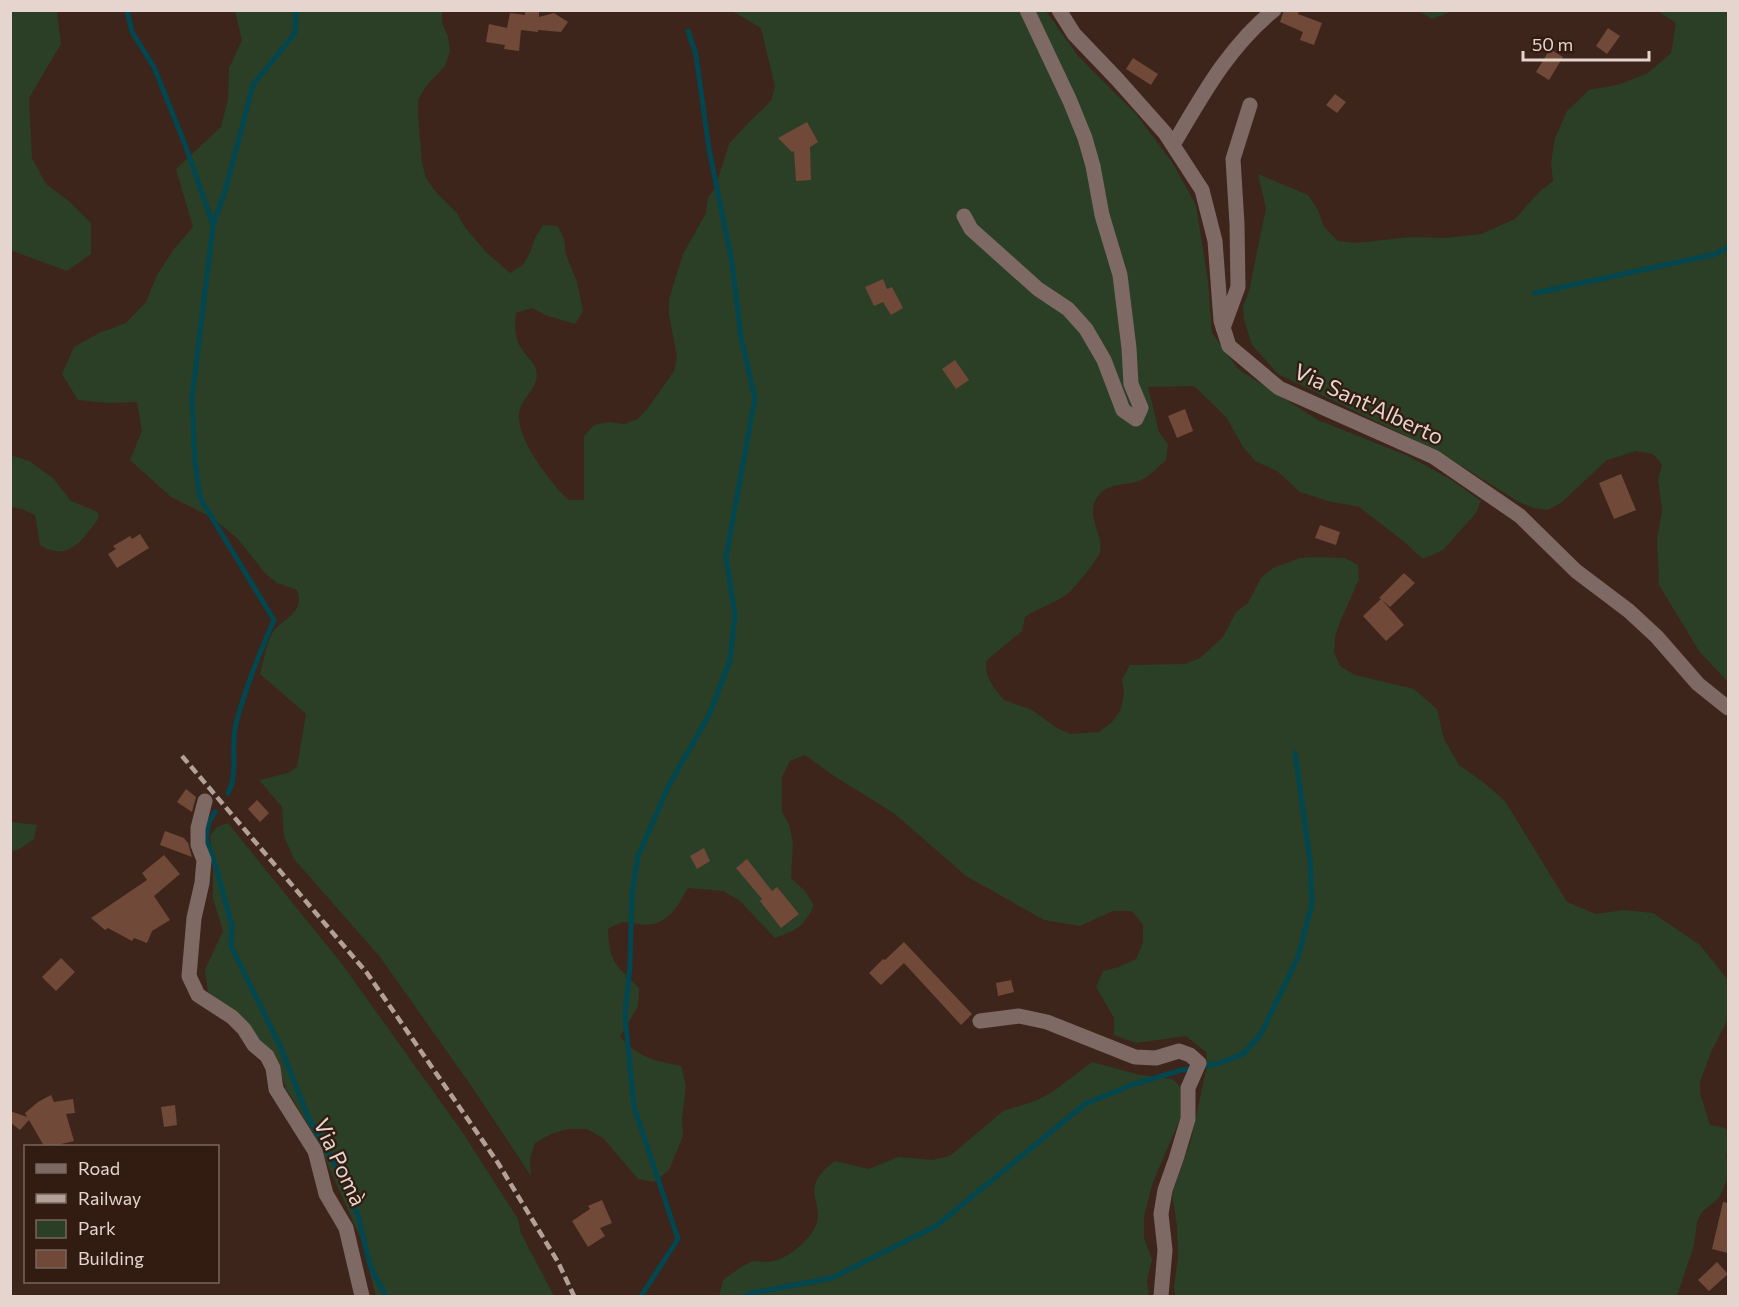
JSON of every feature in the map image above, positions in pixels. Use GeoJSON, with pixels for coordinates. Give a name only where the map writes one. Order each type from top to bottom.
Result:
{"type":"FeatureCollection","features":[{"type":"Feature","properties":{"kind":"street"},"geometry":{"type":"LineString","coordinates":[[964,216],[971,229],[1038,289],[1068,309],[1086,329],[1104,360],[1123,410],[1136,419],[1142,408],[1131,384],[1120,275],[1102,215],[1093,166],[1070,101],[1028,10]]}},
{"type":"Feature","properties":{"kind":"street","name":"Via Sant'Alberto"},"geometry":{"type":"LineString","coordinates":[[1059,10],[1074,34],[1166,134],[1202,190],[1215,241],[1221,321],[1229,346],[1279,388],[1434,457],[1520,516],[1576,571],[1629,611],[1658,637],[1698,684],[1728,708]]}},
{"type":"Feature","properties":{"kind":"street"},"geometry":{"type":"LineString","coordinates":[[1173,144],[1215,74],[1256,25],[1274,10]]}},
{"type":"Feature","properties":{"kind":"street"},"geometry":{"type":"LineString","coordinates":[[1223,328],[1238,287],[1233,159],[1250,105]]}},
{"type":"Feature","properties":{"kind":"street","name":"Via Pomà"},"geometry":{"type":"LineString","coordinates":[[205,801],[198,828],[198,845],[204,860],[202,884],[194,918],[189,976],[198,995],[232,1017],[254,1045],[267,1056],[273,1068],[276,1089],[315,1151],[326,1194],[346,1228],[362,1296]]}},
{"type":"Feature","properties":{"kind":"street"},"geometry":{"type":"LineString","coordinates":[[980,1021],[1019,1016],[1047,1022],[1135,1057],[1156,1058],[1179,1052],[1190,1055],[1199,1063],[1188,1089],[1188,1119],[1165,1190],[1161,1214],[1165,1250],[1161,1296]]}},
{"type":"Feature","properties":{"kind":"green space"},"geometry":{"type":"Polygon","coordinates":[[[54,10],[57,12],[61,44],[29,98],[32,158],[46,184],[70,202],[91,223],[91,254],[67,271],[10,250],[11,11],[54,10]]]}},
{"type":"Feature","properties":{"kind":"green space"},"geometry":{"type":"Polygon","coordinates":[[[235,11],[442,11],[442,23],[448,36],[450,51],[445,66],[426,86],[418,100],[422,163],[426,178],[435,191],[457,213],[464,226],[486,252],[510,273],[523,265],[543,225],[558,226],[577,282],[583,311],[575,324],[545,315],[532,308],[516,313],[515,331],[518,341],[534,364],[537,373],[535,384],[520,409],[519,419],[527,445],[543,471],[569,500],[584,500],[584,436],[594,425],[609,422],[624,424],[638,419],[674,371],[677,357],[669,314],[669,299],[683,254],[706,213],[708,197],[715,188],[729,144],[771,101],[775,87],[761,28],[732,11],[1046,11],[1078,56],[1136,114],[1172,162],[1196,205],[1208,281],[1212,333],[1238,369],[1318,420],[1408,456],[1450,479],[1481,501],[1476,513],[1443,550],[1423,559],[1359,507],[1328,501],[1300,492],[1277,471],[1255,461],[1243,447],[1226,417],[1194,386],[1148,387],[1159,432],[1168,444],[1166,460],[1141,480],[1113,486],[1099,495],[1093,509],[1100,545],[1098,556],[1085,575],[1066,595],[1025,617],[1022,631],[986,661],[987,675],[1004,700],[1032,710],[1057,728],[1070,734],[1099,732],[1113,721],[1121,709],[1124,693],[1122,679],[1130,665],[1185,664],[1200,658],[1223,637],[1236,612],[1248,603],[1261,578],[1273,568],[1300,558],[1315,557],[1345,558],[1358,565],[1359,579],[1335,637],[1334,652],[1340,666],[1355,675],[1414,689],[1437,709],[1444,739],[1459,765],[1505,801],[1567,902],[1596,914],[1624,910],[1653,913],[1700,945],[1728,980],[1728,1019],[1711,1052],[1700,1082],[1700,1093],[1710,1125],[1728,1130],[1728,1153],[1726,1154],[1728,1178],[1719,1198],[1702,1212],[1697,1222],[1694,1245],[1677,1296],[1175,1296],[1178,1257],[1177,1226],[1172,1193],[1191,1140],[1207,1066],[1206,1052],[1186,1036],[1136,1043],[1114,1035],[1114,1018],[1096,987],[1103,971],[1136,959],[1143,943],[1143,925],[1132,911],[1113,911],[1080,926],[1044,920],[966,876],[895,814],[805,755],[790,761],[782,777],[782,811],[790,827],[793,844],[791,878],[805,891],[814,905],[799,927],[775,938],[739,900],[723,891],[688,888],[674,910],[663,920],[648,924],[623,922],[608,929],[610,949],[615,963],[639,988],[638,1006],[620,1037],[634,1050],[648,1058],[681,1066],[686,1085],[682,1119],[683,1136],[669,1170],[654,1182],[638,1179],[603,1138],[587,1129],[568,1129],[551,1134],[535,1143],[530,1159],[531,1176],[472,1087],[380,957],[294,859],[284,836],[282,807],[259,780],[288,773],[297,767],[306,714],[260,674],[273,632],[296,609],[299,598],[297,590],[277,583],[265,573],[237,538],[211,517],[171,497],[130,460],[142,431],[137,402],[108,403],[78,400],[62,374],[74,347],[99,333],[126,323],[146,302],[157,275],[174,249],[193,227],[176,169],[221,127],[228,99],[229,68],[242,40],[235,11]]]}},
{"type":"Feature","properties":{"kind":"green space"},"geometry":{"type":"Polygon","coordinates":[[[1418,11],[1451,11],[1432,19],[1418,11]]]}},
{"type":"Feature","properties":{"kind":"green space"},"geometry":{"type":"Polygon","coordinates":[[[1658,11],[1728,11],[1728,682],[1699,651],[1659,585],[1657,540],[1662,510],[1658,480],[1662,465],[1653,454],[1636,451],[1607,460],[1562,502],[1548,510],[1534,508],[1519,502],[1441,453],[1278,374],[1252,345],[1244,320],[1243,306],[1249,291],[1266,208],[1258,174],[1308,195],[1318,210],[1324,227],[1338,241],[1355,243],[1411,237],[1446,238],[1481,234],[1515,219],[1539,192],[1553,181],[1551,163],[1555,138],[1567,111],[1589,90],[1620,84],[1648,73],[1671,53],[1676,23],[1658,11]]]}},
{"type":"Feature","properties":{"kind":"green space"},"geometry":{"type":"Polygon","coordinates":[[[10,455],[29,461],[53,478],[71,501],[98,512],[99,518],[75,546],[68,550],[52,551],[40,545],[35,515],[11,507],[10,455]]]}},
{"type":"Feature","properties":{"kind":"green space"},"geometry":{"type":"Polygon","coordinates":[[[11,822],[37,825],[34,839],[11,852],[11,822]]]}},
{"type":"Feature","properties":{"kind":"green space"},"geometry":{"type":"Polygon","coordinates":[[[228,823],[342,964],[463,1133],[518,1219],[521,1233],[554,1296],[376,1296],[361,1239],[315,1136],[286,1089],[278,1064],[244,1020],[208,992],[205,970],[223,931],[213,899],[213,859],[210,836],[217,827],[228,823]]]}},
{"type":"Feature","properties":{"kind":"green space"},"geometry":{"type":"Polygon","coordinates":[[[1092,1062],[1140,1075],[1172,1079],[1180,1086],[1180,1119],[1153,1182],[1144,1216],[1144,1238],[1152,1259],[1147,1280],[1149,1296],[719,1296],[723,1280],[740,1268],[753,1261],[775,1261],[793,1252],[807,1239],[817,1224],[818,1214],[814,1190],[816,1182],[835,1161],[868,1169],[899,1157],[932,1160],[950,1156],[1003,1111],[1035,1101],[1051,1093],[1092,1062]]]}},
{"type":"Feature","properties":{"kind":"building"},"geometry":{"type":"Polygon","coordinates":[[[525,10],[539,10],[539,17],[554,13],[568,22],[561,32],[521,30],[519,51],[504,49],[505,45],[486,42],[489,24],[507,28],[510,13],[525,15],[525,10]]]}},
{"type":"Feature","properties":{"kind":"building"},"geometry":{"type":"Polygon","coordinates":[[[1284,10],[1299,10],[1298,14],[1322,23],[1314,45],[1300,40],[1303,32],[1280,22],[1284,10]]]}},
{"type":"Feature","properties":{"kind":"building"},"geometry":{"type":"Polygon","coordinates":[[[1608,28],[1620,36],[1607,54],[1596,46],[1608,28]]]}},
{"type":"Feature","properties":{"kind":"building"},"geometry":{"type":"Polygon","coordinates":[[[1550,49],[1563,57],[1549,80],[1536,72],[1550,49]]]}},
{"type":"Feature","properties":{"kind":"building"},"geometry":{"type":"Polygon","coordinates":[[[1133,58],[1158,74],[1151,85],[1126,69],[1133,58]]]}},
{"type":"Feature","properties":{"kind":"building"},"geometry":{"type":"Polygon","coordinates":[[[1335,94],[1346,102],[1337,113],[1326,105],[1335,94]]]}},
{"type":"Feature","properties":{"kind":"building"},"geometry":{"type":"Polygon","coordinates":[[[807,122],[818,142],[810,147],[811,180],[796,181],[794,151],[792,152],[778,138],[807,122]]]}},
{"type":"Feature","properties":{"kind":"building"},"geometry":{"type":"Polygon","coordinates":[[[883,279],[887,289],[892,287],[903,308],[891,315],[883,302],[874,306],[865,287],[883,279]]]}},
{"type":"Feature","properties":{"kind":"building"},"geometry":{"type":"Polygon","coordinates":[[[955,360],[969,380],[956,389],[942,369],[955,360]]]}},
{"type":"Feature","properties":{"kind":"building"},"geometry":{"type":"Polygon","coordinates":[[[1185,409],[1193,431],[1177,438],[1168,416],[1185,409]]]}},
{"type":"Feature","properties":{"kind":"building"},"geometry":{"type":"Polygon","coordinates":[[[1621,474],[1636,510],[1614,519],[1599,483],[1621,474]]]}},
{"type":"Feature","properties":{"kind":"building"},"geometry":{"type":"Polygon","coordinates":[[[1320,525],[1340,532],[1336,545],[1315,538],[1320,525]]]}},
{"type":"Feature","properties":{"kind":"building"},"geometry":{"type":"Polygon","coordinates":[[[140,534],[149,548],[117,568],[108,554],[116,549],[113,546],[130,536],[132,539],[140,534]]]}},
{"type":"Feature","properties":{"kind":"building"},"geometry":{"type":"Polygon","coordinates":[[[1404,573],[1415,583],[1390,607],[1382,600],[1404,625],[1386,641],[1363,616],[1404,573]]]}},
{"type":"Feature","properties":{"kind":"building"},"geometry":{"type":"Polygon","coordinates":[[[186,789],[196,797],[192,812],[177,802],[186,789]]]}},
{"type":"Feature","properties":{"kind":"building"},"geometry":{"type":"Polygon","coordinates":[[[257,800],[269,813],[260,822],[248,809],[257,800]]]}},
{"type":"Feature","properties":{"kind":"building"},"geometry":{"type":"Polygon","coordinates":[[[165,831],[184,838],[192,857],[160,845],[165,831]]]}},
{"type":"Feature","properties":{"kind":"building"},"geometry":{"type":"Polygon","coordinates":[[[704,848],[710,861],[697,869],[690,856],[704,848]]]}},
{"type":"Feature","properties":{"kind":"building"},"geometry":{"type":"Polygon","coordinates":[[[164,855],[180,874],[154,896],[170,920],[152,931],[147,943],[134,938],[132,941],[108,928],[105,930],[91,918],[147,880],[142,873],[164,855]]]}},
{"type":"Feature","properties":{"kind":"building"},"geometry":{"type":"Polygon","coordinates":[[[747,859],[772,891],[777,887],[799,914],[781,928],[760,901],[762,899],[736,868],[747,859]]]}},
{"type":"Feature","properties":{"kind":"building"},"geometry":{"type":"Polygon","coordinates":[[[904,942],[972,1014],[961,1025],[904,963],[881,985],[869,973],[904,942]]]}},
{"type":"Feature","properties":{"kind":"building"},"geometry":{"type":"Polygon","coordinates":[[[61,958],[75,972],[56,991],[42,977],[61,958]]]}},
{"type":"Feature","properties":{"kind":"building"},"geometry":{"type":"Polygon","coordinates":[[[1011,980],[1014,992],[998,996],[996,983],[1011,980]]]}},
{"type":"Feature","properties":{"kind":"building"},"geometry":{"type":"Polygon","coordinates":[[[51,1095],[54,1102],[73,1099],[75,1113],[66,1114],[74,1141],[61,1145],[43,1145],[29,1120],[20,1130],[10,1122],[10,1111],[27,1117],[25,1113],[51,1095]]]}},
{"type":"Feature","properties":{"kind":"building"},"geometry":{"type":"Polygon","coordinates":[[[175,1105],[177,1125],[164,1127],[161,1107],[175,1105]]]}},
{"type":"Feature","properties":{"kind":"building"},"geometry":{"type":"Polygon","coordinates":[[[602,1200],[612,1223],[600,1228],[605,1236],[588,1247],[572,1221],[590,1209],[588,1206],[602,1200]]]}},
{"type":"Feature","properties":{"kind":"building"},"geometry":{"type":"Polygon","coordinates":[[[1723,1202],[1728,1203],[1728,1253],[1712,1249],[1723,1202]]]}},
{"type":"Feature","properties":{"kind":"building"},"geometry":{"type":"Polygon","coordinates":[[[1717,1262],[1728,1274],[1709,1291],[1698,1280],[1717,1262]]]}},
{"type":"Feature","properties":{"kind":"waterway"},"geometry":{"type":"LineString","coordinates":[[127,10],[132,32],[154,67],[186,147],[213,225]]}},
{"type":"Feature","properties":{"kind":"waterway"},"geometry":{"type":"LineString","coordinates":[[228,793],[234,769],[236,724],[253,671],[274,620],[200,498],[195,462],[192,398],[213,226],[226,188],[253,85],[295,33],[296,10]]}},
{"type":"Feature","properties":{"kind":"waterway"},"geometry":{"type":"LineString","coordinates":[[641,1296],[678,1239],[634,1107],[625,1016],[630,965],[632,893],[638,856],[669,785],[709,715],[730,660],[735,615],[726,557],[755,398],[741,338],[732,262],[709,149],[696,55],[688,31]]}},
{"type":"Feature","properties":{"kind":"waterway"},"geometry":{"type":"LineString","coordinates":[[1535,293],[1716,254],[1728,247]]}},
{"type":"Feature","properties":{"kind":"waterway"},"geometry":{"type":"LineString","coordinates":[[744,1296],[832,1278],[936,1226],[1085,1104],[1131,1085],[1182,1070],[1220,1063],[1243,1054],[1261,1034],[1298,957],[1312,904],[1310,860],[1295,753]]}},
{"type":"Feature","properties":{"kind":"waterway"},"geometry":{"type":"LineString","coordinates":[[215,812],[209,822],[206,838],[232,926],[231,946],[281,1048],[308,1117],[344,1180],[358,1215],[370,1266],[386,1296]]}},
{"type":"Feature","properties":{"kind":"railway"},"geometry":{"type":"LineString","coordinates":[[182,756],[367,973],[498,1163],[558,1262],[574,1296]]}}]}
